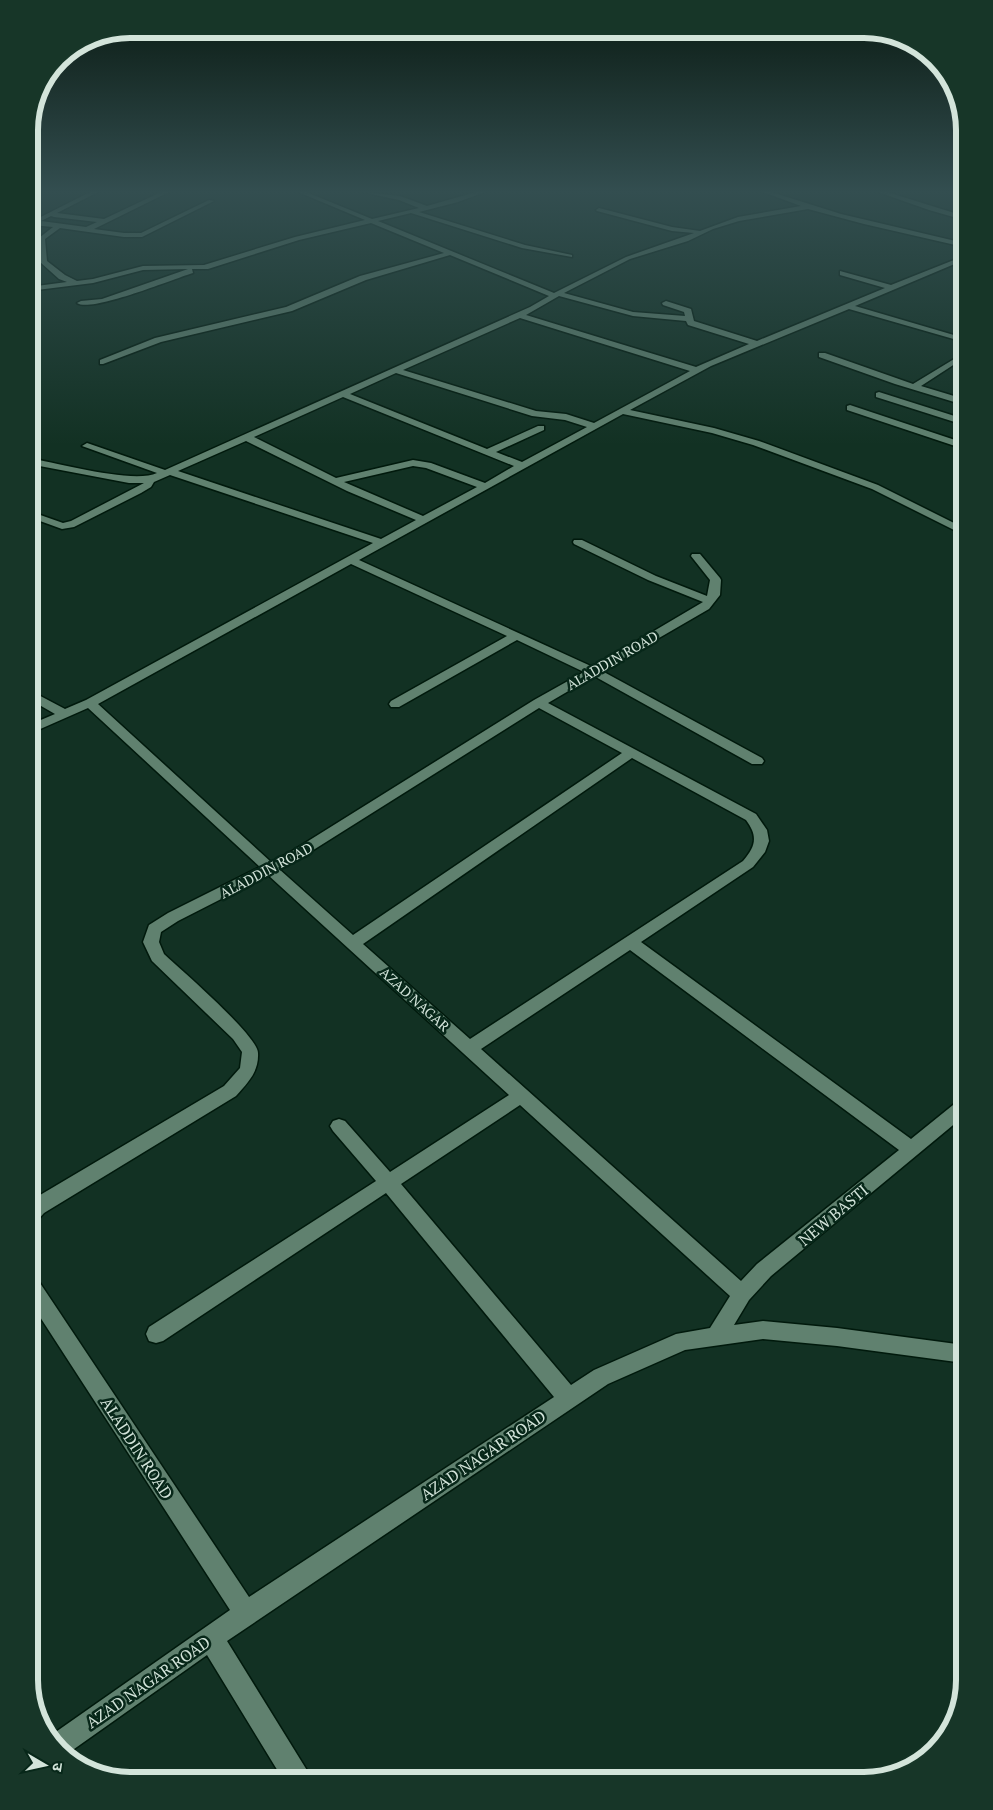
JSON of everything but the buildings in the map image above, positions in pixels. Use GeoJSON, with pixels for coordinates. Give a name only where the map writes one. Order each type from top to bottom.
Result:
{"type":"FeatureCollection","features":[{"type":"Feature","properties":{"kind":"street"},"geometry":{"type":"LineString","coordinates":[[61,276],[75,283]]}},
{"type":"Feature","properties":{"kind":"street"},"geometry":{"type":"LineString","coordinates":[[38,288],[60,286],[105,276]]}},
{"type":"Feature","properties":{"kind":"street"},"geometry":{"type":"LineString","coordinates":[[81,303],[103,301],[174,276]]}},
{"type":"Feature","properties":{"kind":"street"},"geometry":{"type":"LineString","coordinates":[[103,362],[158,340],[288,309],[368,276]]}},
{"type":"Feature","properties":{"kind":"street"},"geometry":{"type":"LineString","coordinates":[[510,276],[556,295],[633,314],[690,321],[758,344]]}},
{"type":"Feature","properties":{"kind":"street"},"geometry":{"type":"LineString","coordinates":[[38,464],[129,480],[150,480],[519,315],[592,276]]}},
{"type":"Feature","properties":{"kind":"street"},"geometry":{"type":"LineString","coordinates":[[851,276],[892,288]]}},
{"type":"Feature","properties":{"kind":"street"},"geometry":{"type":"LineString","coordinates":[[38,726],[90,703],[697,370],[920,276]]}},
{"type":"Feature","properties":{"kind":"street"},"geometry":{"type":"LineString","coordinates":[[666,303],[688,311],[690,321]]}},
{"type":"Feature","properties":{"kind":"street"},"geometry":{"type":"LineString","coordinates":[[848,306],[956,338]]}},
{"type":"Feature","properties":{"kind":"street"},"geometry":{"type":"LineString","coordinates":[[519,315],[697,370]]}},
{"type":"Feature","properties":{"kind":"street"},"geometry":{"type":"LineString","coordinates":[[647,321],[690,321]]}},
{"type":"Feature","properties":{"kind":"street"},"geometry":{"type":"LineString","coordinates":[[822,356],[956,400]]}},
{"type":"Feature","properties":{"kind":"street"},"geometry":{"type":"LineString","coordinates":[[914,387],[956,359]]}},
{"type":"Feature","properties":{"kind":"street"},"geometry":{"type":"LineString","coordinates":[[394,370],[535,414],[566,417],[595,426]]}},
{"type":"Feature","properties":{"kind":"street"},"geometry":{"type":"LineString","coordinates":[[343,394],[522,466]]}},
{"type":"Feature","properties":{"kind":"street"},"geometry":{"type":"LineString","coordinates":[[879,395],[956,419]]}},
{"type":"Feature","properties":{"kind":"street"},"geometry":{"type":"LineString","coordinates":[[850,408],[956,443]]}},
{"type":"Feature","properties":{"kind":"street"},"geometry":{"type":"LineString","coordinates":[[622,411],[714,431],[756,443],[875,487],[956,528]]}},
{"type":"Feature","properties":{"kind":"street"},"geometry":{"type":"LineString","coordinates":[[488,452],[541,428]]}},
{"type":"Feature","properties":{"kind":"street"},"geometry":{"type":"LineString","coordinates":[[246,437],[362,494],[424,520]]}},
{"type":"Feature","properties":{"kind":"street"},"geometry":{"type":"LineString","coordinates":[[949,441],[956,438]]}},
{"type":"Feature","properties":{"kind":"street"},"geometry":{"type":"LineString","coordinates":[[88,446],[382,543]]}},
{"type":"Feature","properties":{"kind":"street"},"geometry":{"type":"LineString","coordinates":[[338,482],[413,463],[428,466],[485,486]]}},
{"type":"Feature","properties":{"kind":"street"},"geometry":{"type":"LineString","coordinates":[[38,517],[62,526],[74,524],[144,488],[150,480]]}},
{"type":"Feature","properties":{"kind":"street"},"geometry":{"type":"LineString","coordinates":[[578,542],[636,571],[710,601],[714,595],[716,580],[696,556]]}},
{"type":"Feature","properties":{"kind":"street"},"geometry":{"type":"LineString","coordinates":[[350,560],[593,671],[757,761]]}},
{"type":"Feature","properties":{"kind":"street","name":"ALADDIN ROAD"},"geometry":{"type":"LineString","coordinates":[[38,1206],[230,1091],[248,1070],[250,1051],[239,1035],[158,957],[151,942],[154,929],[172,917],[270,869],[316,843],[538,703],[690,616],[710,601]]}},
{"type":"Feature","properties":{"kind":"street"},"geometry":{"type":"LineString","coordinates":[[395,704],[516,636]]}},
{"type":"Feature","properties":{"kind":"street"},"geometry":{"type":"LineString","coordinates":[[38,699],[64,714]]}},
{"type":"Feature","properties":{"kind":"street","name":"AZAD NAGAR"},"geometry":{"type":"LineString","coordinates":[[90,703],[270,869],[742,1294]]}},
{"type":"Feature","properties":{"kind":"street"},"geometry":{"type":"LineString","coordinates":[[469,1048],[748,864],[759,852],[763,840],[760,828],[751,817],[538,703]]}},
{"type":"Feature","properties":{"kind":"street"},"geometry":{"type":"LineString","coordinates":[[353,944],[631,753]]}},
{"type":"Feature","properties":{"kind":"street"},"geometry":{"type":"LineString","coordinates":[[630,942],[911,1149]]}},
{"type":"Feature","properties":{"kind":"street"},"geometry":{"type":"LineString","coordinates":[[156,1334],[522,1095]]}},
{"type":"Feature","properties":{"kind":"street","name":"NEW BASTI"},"geometry":{"type":"LineString","coordinates":[[716,1337],[742,1294],[764,1270],[956,1112]]}},
{"type":"Feature","properties":{"kind":"street"},"geometry":{"type":"LineString","coordinates":[[339,1126],[568,1398]]}},
{"type":"Feature","properties":{"kind":"street","name":"ALADDIN ROAD"},"geometry":{"type":"LineString","coordinates":[[38,1297],[246,1613]]}},
{"type":"Feature","properties":{"kind":"street","name":"AZAD NAGAR ROAD"},"geometry":{"type":"LineString","coordinates":[[65,1740],[246,1613],[601,1376],[683,1341],[763,1330],[836,1337],[956,1353]]}},
{"type":"Feature","properties":{"kind":"street"},"geometry":{"type":"LineString","coordinates":[[210,1638],[293,1772]]}}]}
